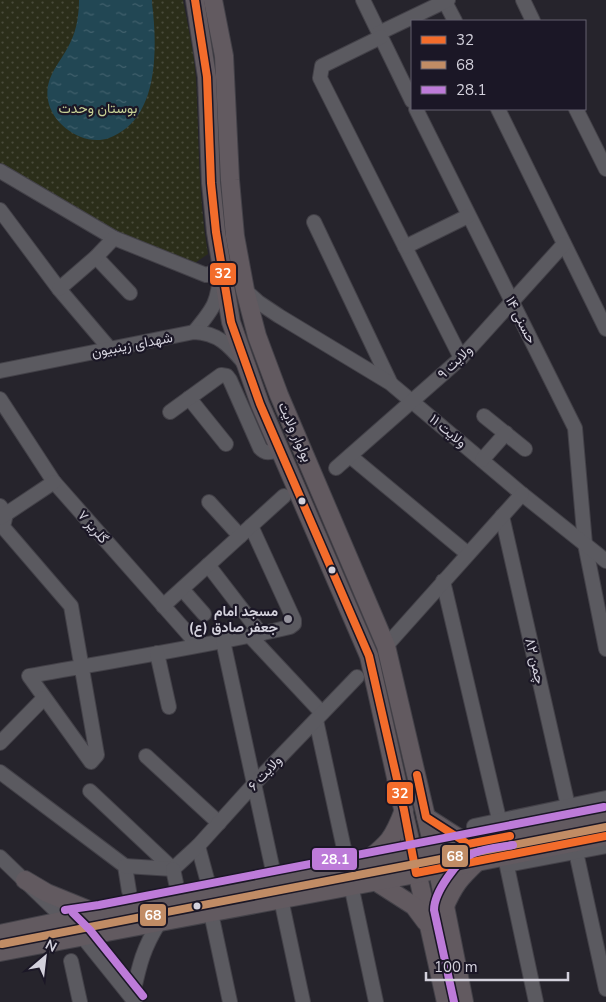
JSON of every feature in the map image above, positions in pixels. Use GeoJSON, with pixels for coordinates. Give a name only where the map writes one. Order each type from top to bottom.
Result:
{"type":"FeatureCollection","features":[{"type":"Feature","properties":{"kind":"main road","name":"بولوار ولایت"},"geometry":{"type":"LineString","coordinates":[[195,0],[207,77],[211,183],[221,269],[231,322],[260,404],[370,656],[416,873]]}},
{"type":"Feature","properties":{"kind":"main road","name":"بولوار ولایت"},"geometry":{"type":"LineString","coordinates":[[213,0],[224,56],[233,217],[245,290],[257,336],[279,395],[386,646],[437,870]]}},
{"type":"Feature","properties":{"kind":"main road"},"geometry":{"type":"LineString","coordinates":[[354,866],[386,845],[395,833],[404,810]]}},
{"type":"Feature","properties":{"kind":"main road"},"geometry":{"type":"LineString","coordinates":[[426,816],[468,844]]}},
{"type":"Feature","properties":{"kind":"main road"},"geometry":{"type":"LineString","coordinates":[[0,934],[606,816]]}},
{"type":"Feature","properties":{"kind":"main road"},"geometry":{"type":"LineString","coordinates":[[0,952],[416,873],[478,862],[506,861],[606,836]]}},
{"type":"Feature","properties":{"kind":"main road"},"geometry":{"type":"LineString","coordinates":[[444,908],[452,888],[460,877],[478,862]]}},
{"type":"Feature","properties":{"kind":"main road"},"geometry":{"type":"LineString","coordinates":[[437,870],[464,1002]]}},
{"type":"Feature","properties":{"kind":"main road"},"geometry":{"type":"LineString","coordinates":[[416,873],[446,1002]]}},
{"type":"Feature","properties":{"kind":"main road"},"geometry":{"type":"LineString","coordinates":[[25,880],[47,893],[101,915]]}},
{"type":"Feature","properties":{"kind":"main road"},"geometry":{"type":"LineString","coordinates":[[375,881],[414,906],[429,925]]}},
{"type":"Feature","properties":{"kind":"street"},"geometry":{"type":"LineString","coordinates":[[363,0],[411,99]]}},
{"type":"Feature","properties":{"kind":"street"},"geometry":{"type":"LineString","coordinates":[[455,20],[446,0],[322,66],[320,78],[461,358]]}},
{"type":"Feature","properties":{"kind":"street"},"geometry":{"type":"LineString","coordinates":[[523,0],[533,20]]}},
{"type":"Feature","properties":{"kind":"street","name":"حسنی ۱۴"},"geometry":{"type":"LineString","coordinates":[[416,110],[575,428],[585,544],[606,649]]}},
{"type":"Feature","properties":{"kind":"street"},"geometry":{"type":"LineString","coordinates":[[498,110],[606,329]]}},
{"type":"Feature","properties":{"kind":"street"},"geometry":{"type":"LineString","coordinates":[[576,110],[606,169]]}},
{"type":"Feature","properties":{"kind":"street"},"geometry":{"type":"LineString","coordinates":[[0,171],[114,238],[206,275],[221,269],[219,293],[212,309],[194,332]]}},
{"type":"Feature","properties":{"kind":"street"},"geometry":{"type":"LineString","coordinates":[[0,210],[59,289],[110,349]]}},
{"type":"Feature","properties":{"kind":"street"},"geometry":{"type":"LineString","coordinates":[[405,247],[468,216]]}},
{"type":"Feature","properties":{"kind":"street"},"geometry":{"type":"LineString","coordinates":[[314,222],[390,383]]}},
{"type":"Feature","properties":{"kind":"street"},"geometry":{"type":"LineString","coordinates":[[59,289],[96,257],[114,238]]}},
{"type":"Feature","properties":{"kind":"street","name":"ولایت ۹"},"geometry":{"type":"LineString","coordinates":[[336,468],[461,358],[564,244]]}},
{"type":"Feature","properties":{"kind":"street"},"geometry":{"type":"LineString","coordinates":[[96,257],[130,293]]}},
{"type":"Feature","properties":{"kind":"street","name":"ولایت ۱۱"},"geometry":{"type":"LineString","coordinates":[[245,290],[258,302],[279,316],[390,383],[522,494],[606,561]]}},
{"type":"Feature","properties":{"kind":"street"},"geometry":{"type":"LineString","coordinates":[[257,336],[260,325],[265,319],[279,316]]}},
{"type":"Feature","properties":{"kind":"street"},"geometry":{"type":"LineString","coordinates":[[194,332],[208,333],[220,339],[247,365]]}},
{"type":"Feature","properties":{"kind":"street","name":"شهدای زینبیون"},"geometry":{"type":"LineString","coordinates":[[0,371],[194,332]]}},
{"type":"Feature","properties":{"kind":"street"},"geometry":{"type":"LineString","coordinates":[[170,412],[221,375],[227,376],[260,448],[268,453],[280,450]]}},
{"type":"Feature","properties":{"kind":"street"},"geometry":{"type":"LineString","coordinates":[[189,398],[226,444]]}},
{"type":"Feature","properties":{"kind":"street","name":"گلریز ۷"},"geometry":{"type":"LineString","coordinates":[[0,399],[54,482],[198,645]]}},
{"type":"Feature","properties":{"kind":"street"},"geometry":{"type":"LineString","coordinates":[[484,416],[525,450]]}},
{"type":"Feature","properties":{"kind":"street"},"geometry":{"type":"LineString","coordinates":[[482,460],[506,433]]}},
{"type":"Feature","properties":{"kind":"street"},"geometry":{"type":"LineString","coordinates":[[350,456],[468,554]]}},
{"type":"Feature","properties":{"kind":"street"},"geometry":{"type":"LineString","coordinates":[[54,482],[2,512],[3,526],[71,606],[82,666],[97,755],[91,762],[29,676],[82,666],[157,653],[198,645],[256,635],[290,627],[294,624],[294,620],[251,526]]}},
{"type":"Feature","properties":{"kind":"street"},"geometry":{"type":"LineString","coordinates":[[386,646],[522,494]]}},
{"type":"Feature","properties":{"kind":"street"},"geometry":{"type":"LineString","coordinates":[[162,606],[284,496]]}},
{"type":"Feature","properties":{"kind":"street"},"geometry":{"type":"LineString","coordinates":[[209,502],[240,536]]}},
{"type":"Feature","properties":{"kind":"street","name":"چمن ۸۲"},"geometry":{"type":"LineString","coordinates":[[502,516],[568,806]]}},
{"type":"Feature","properties":{"kind":"street"},"geometry":{"type":"LineString","coordinates":[[208,565],[256,635],[319,716],[354,866]]}},
{"type":"Feature","properties":{"kind":"street"},"geometry":{"type":"LineString","coordinates":[[443,581],[499,819]]}},
{"type":"Feature","properties":{"kind":"street"},"geometry":{"type":"LineString","coordinates":[[182,589],[204,614]]}},
{"type":"Feature","properties":{"kind":"street"},"geometry":{"type":"LineString","coordinates":[[223,641],[276,880]]}},
{"type":"Feature","properties":{"kind":"street"},"geometry":{"type":"LineString","coordinates":[[157,653],[169,707]]}},
{"type":"Feature","properties":{"kind":"street","name":"ولایت ۶"},"geometry":{"type":"LineString","coordinates":[[174,876],[198,846],[254,784],[357,677]]}},
{"type":"Feature","properties":{"kind":"street"},"geometry":{"type":"LineString","coordinates":[[0,743],[44,698]]}},
{"type":"Feature","properties":{"kind":"street"},"geometry":{"type":"LineString","coordinates":[[146,756],[219,823]]}},
{"type":"Feature","properties":{"kind":"street"},"geometry":{"type":"LineString","coordinates":[[0,772],[125,866],[174,876]]}},
{"type":"Feature","properties":{"kind":"street"},"geometry":{"type":"LineString","coordinates":[[90,791],[174,876]]}},
{"type":"Feature","properties":{"kind":"street"},"geometry":{"type":"LineString","coordinates":[[474,826],[499,819],[606,798]]}},
{"type":"Feature","properties":{"kind":"street"},"geometry":{"type":"LineString","coordinates":[[198,846],[207,879]]}},
{"type":"Feature","properties":{"kind":"street"},"geometry":{"type":"LineString","coordinates":[[536,1002],[506,861],[606,846]]}},
{"type":"Feature","properties":{"kind":"street"},"geometry":{"type":"LineString","coordinates":[[576,852],[606,989]]}},
{"type":"Feature","properties":{"kind":"street"},"geometry":{"type":"LineString","coordinates":[[0,857],[82,936],[133,1000]]}},
{"type":"Feature","properties":{"kind":"street"},"geometry":{"type":"LineString","coordinates":[[125,866],[129,891]]}},
{"type":"Feature","properties":{"kind":"street"},"geometry":{"type":"LineString","coordinates":[[351,885],[376,1002]]}},
{"type":"Feature","properties":{"kind":"street"},"geometry":{"type":"LineString","coordinates":[[281,899],[303,1002]]}},
{"type":"Feature","properties":{"kind":"street"},"geometry":{"type":"LineString","coordinates":[[211,913],[230,1002]]}},
{"type":"Feature","properties":{"kind":"street"},"geometry":{"type":"LineString","coordinates":[[133,1000],[140,958],[159,923]]}},
{"type":"Feature","properties":{"kind":"street"},"geometry":{"type":"LineString","coordinates":[[71,961],[80,1002]]}},
{"type":"Feature","properties":{"kind":"green space","name":"بوستان وحدت"},"geometry":{"type":"Polygon","coordinates":[[[0,0],[183,0],[196,79],[201,188],[208,254],[192,265],[96,224],[0,165],[0,0]]]}},
{"type":"Feature","properties":{"kind":"water"},"geometry":{"type":"Polygon","coordinates":[[[79,0],[152,0],[155,44],[153,73],[146,100],[140,112],[127,128],[114,136],[99,140],[80,137],[62,125],[56,118],[48,100],[47,91],[51,76],[75,31],[79,0]]]}},
{"type":"Feature","properties":{"kind":"transit line","name":"32"},"geometry":{"type":"LineString","coordinates":[[195,0],[207,77],[211,183],[216,232],[231,322],[260,404],[369,656],[404,810],[416,873],[606,836]]}},
{"type":"Feature","properties":{"kind":"transit line","name":"32"},"geometry":{"type":"LineString","coordinates":[[417,775],[426,817],[468,844],[510,836]]}},
{"type":"Feature","properties":{"kind":"transit line","name":"28.1"},"geometry":{"type":"LineString","coordinates":[[65,910],[604,807]]}},
{"type":"Feature","properties":{"kind":"transit line","name":"68"},"geometry":{"type":"LineString","coordinates":[[2,944],[606,827]]}},
{"type":"Feature","properties":{"kind":"transit line","name":"28.1"},"geometry":{"type":"LineString","coordinates":[[454,1002],[434,910],[438,895],[448,877],[467,856],[483,850],[513,845]]}},
{"type":"Feature","properties":{"kind":"transit line","name":"28.1"},"geometry":{"type":"LineString","coordinates":[[73,913],[90,930],[143,996]]}},
{"type":"Feature","properties":{"kind":"place","name":"مسجد امام جعفر صادق (ع)"},"geometry":{"type":"Point","coordinates":[288,619]}}]}
